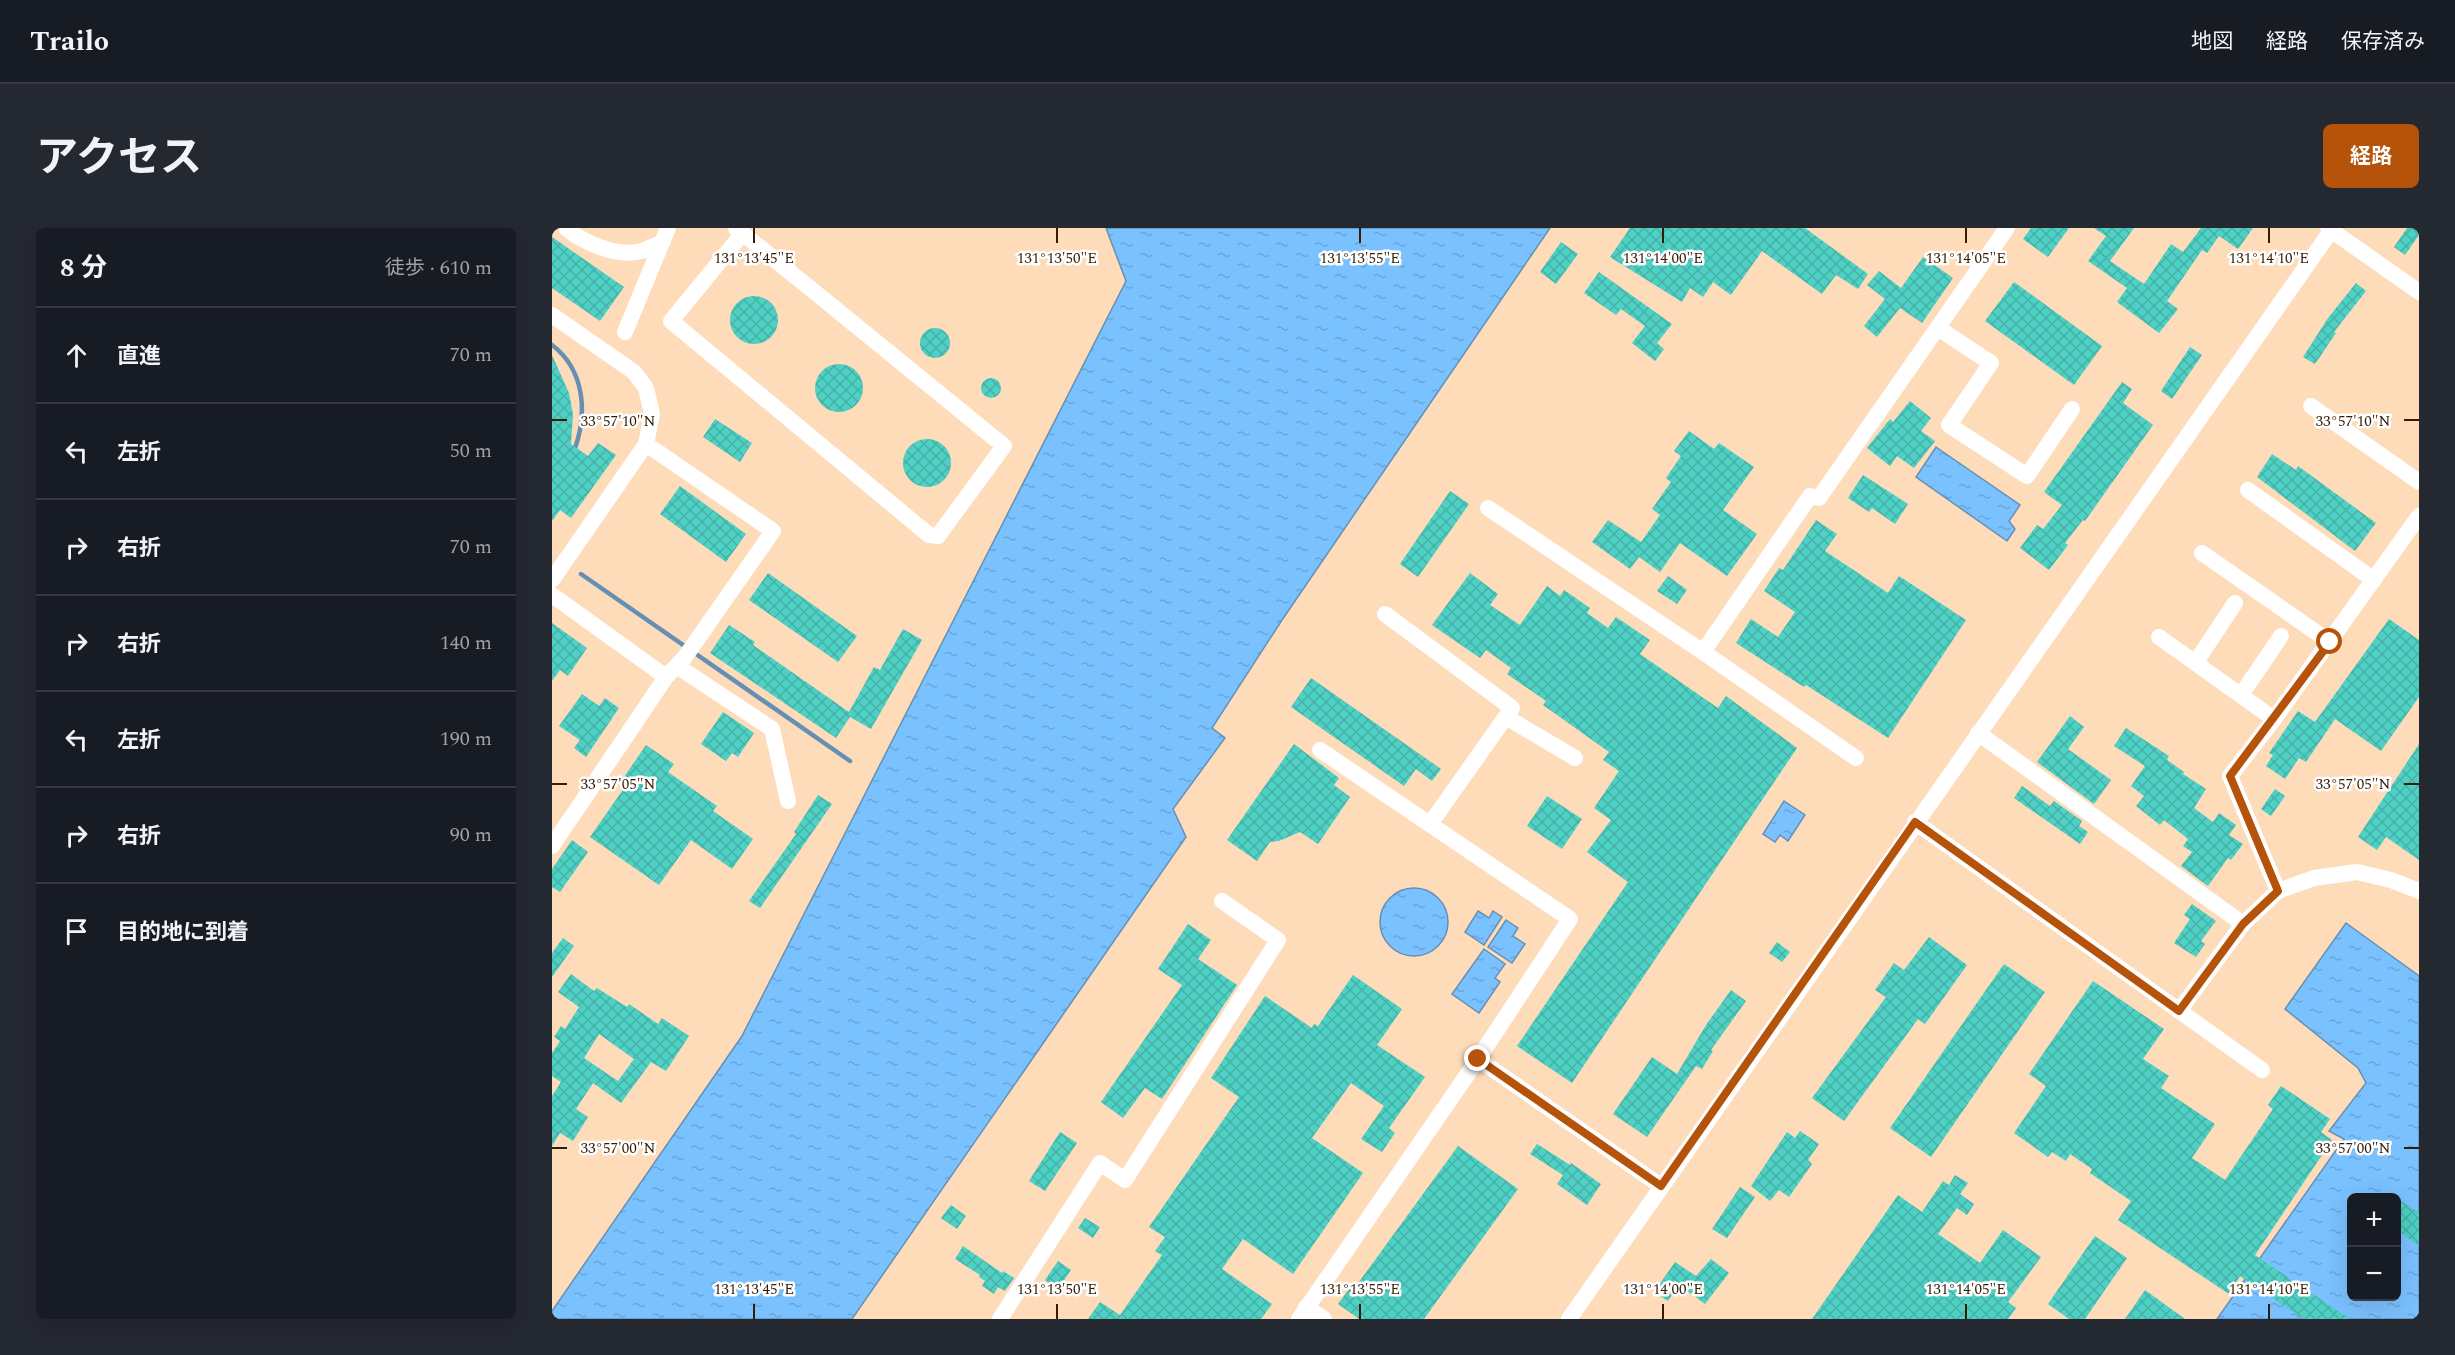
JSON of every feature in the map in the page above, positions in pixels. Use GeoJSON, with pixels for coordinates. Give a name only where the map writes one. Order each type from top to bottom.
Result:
{"type":"FeatureCollection","features":[{"type":"Feature","properties":{"kind":"lane"},"geometry":{"type":"LineString","coordinates":[[566,228],[591,242],[617,252],[637,252],[666,235]]}},
{"type":"Feature","properties":{"kind":"lane"},"geometry":{"type":"LineString","coordinates":[[1703,652],[1810,496],[1819,498],[2007,228]]}},
{"type":"Feature","properties":{"kind":"lane"},"geometry":{"type":"LineString","coordinates":[[1569,1319],[2331,229],[2419,292]]}},
{"type":"Feature","properties":{"kind":"lane"},"geometry":{"type":"LineString","coordinates":[[740,231],[1004,446],[938,536],[929,535],[671,321],[740,231]]}},
{"type":"Feature","properties":{"kind":"lane"},"geometry":{"type":"LineString","coordinates":[[625,332],[666,235]]}},
{"type":"Feature","properties":{"kind":"lane"},"geometry":{"type":"LineString","coordinates":[[552,315],[634,372],[646,388],[652,414],[646,444],[553,575]]}},
{"type":"Feature","properties":{"kind":"lane"},"geometry":{"type":"LineString","coordinates":[[1938,328],[1991,363],[1949,425],[2027,476],[2072,409]]}},
{"type":"Feature","properties":{"kind":"lane"},"geometry":{"type":"LineString","coordinates":[[2311,406],[2419,482]]}},
{"type":"Feature","properties":{"kind":"lane"},"geometry":{"type":"LineString","coordinates":[[552,846],[773,531],[646,444]]}},
{"type":"Feature","properties":{"kind":"lane"},"geometry":{"type":"LineString","coordinates":[[2248,490],[2374,580]]}},
{"type":"Feature","properties":{"kind":"lane"},"geometry":{"type":"LineString","coordinates":[[1488,508],[1856,758]]}},
{"type":"Feature","properties":{"kind":"lane"},"geometry":{"type":"LineString","coordinates":[[2278,891],[2230,776],[2330,642],[2419,516]]}},
{"type":"Feature","properties":{"kind":"lane"},"geometry":{"type":"LineString","coordinates":[[2202,553],[2330,642]]}},
{"type":"Feature","properties":{"kind":"lane"},"geometry":{"type":"LineString","coordinates":[[552,595],[676,667],[772,729],[788,801]]}},
{"type":"Feature","properties":{"kind":"lane"},"geometry":{"type":"LineString","coordinates":[[2196,662],[2235,603]]}},
{"type":"Feature","properties":{"kind":"lane"},"geometry":{"type":"LineString","coordinates":[[1385,614],[1512,708],[1430,824]]}},
{"type":"Feature","properties":{"kind":"lane"},"geometry":{"type":"LineString","coordinates":[[2241,695],[2281,636]]}},
{"type":"Feature","properties":{"kind":"lane"},"geometry":{"type":"LineString","coordinates":[[2159,637],[2274,718]]}},
{"type":"Feature","properties":{"kind":"lane"},"geometry":{"type":"LineString","coordinates":[[1506,717],[1575,758]]}},
{"type":"Feature","properties":{"kind":"lane"},"geometry":{"type":"LineString","coordinates":[[1978,734],[2243,924]]}},
{"type":"Feature","properties":{"kind":"lane"},"geometry":{"type":"LineString","coordinates":[[1320,750],[1570,919],[1478,1059],[1303,1313],[1324,1319]]}},
{"type":"Feature","properties":{"kind":"lane"},"geometry":{"type":"LineString","coordinates":[[1915,822],[2262,1070]]}},
{"type":"Feature","properties":{"kind":"lane"},"geometry":{"type":"LineString","coordinates":[[2179,1011],[2243,924],[2278,891],[2314,878],[2357,872],[2391,880],[2419,891]]}},
{"type":"Feature","properties":{"kind":"lane"},"geometry":{"type":"LineString","coordinates":[[1000,1319],[1100,1163],[1125,1180],[1278,939],[1222,901]]}},
{"type":"Feature","properties":{"kind":"lane"},"geometry":{"type":"LineString","coordinates":[[1478,1059],[1661,1186]]}},
{"type":"Feature","properties":{"kind":"water"},"geometry":{"type":"Polygon","coordinates":[[[1106,228],[1550,228],[1282,620],[1212,728],[1225,738],[1173,809],[1186,837],[852,1319],[552,1319],[552,1311],[742,1036],[1126,281],[1106,228]]]}},
{"type":"Feature","properties":{"kind":"water"},"geometry":{"type":"Polygon","coordinates":[[[1936,447],[2020,505],[2009,521],[2015,529],[2007,541],[1916,477],[1936,447]]]}},
{"type":"Feature","properties":{"kind":"water"},"geometry":{"type":"Polygon","coordinates":[[[1784,801],[1805,815],[1788,841],[1780,835],[1775,842],[1763,834],[1784,801]]]}},
{"type":"Feature","properties":{"kind":"water"},"geometry":{"type":"Polygon","coordinates":[[[1414,888],[1427,891],[1438,898],[1445,909],[1448,922],[1445,935],[1438,946],[1427,953],[1414,956],[1401,953],[1390,946],[1383,935],[1380,922],[1383,909],[1390,898],[1401,891],[1414,888]]]}},
{"type":"Feature","properties":{"kind":"water"},"geometry":{"type":"Polygon","coordinates":[[[1478,911],[1489,918],[1493,911],[1502,917],[1484,945],[1465,932],[1478,911]]]}},
{"type":"Feature","properties":{"kind":"water"},"geometry":{"type":"Polygon","coordinates":[[[1506,920],[1518,928],[1513,936],[1525,944],[1512,963],[1488,947],[1506,920]]]}},
{"type":"Feature","properties":{"kind":"water"},"geometry":{"type":"Polygon","coordinates":[[[2346,923],[2419,976],[2419,1319],[2217,1319],[2344,1139],[2329,1131],[2366,1083],[2358,1068],[2285,1009],[2346,923]]]}},
{"type":"Feature","properties":{"kind":"water"},"geometry":{"type":"Polygon","coordinates":[[[1484,949],[1505,964],[1495,978],[1500,982],[1479,1013],[1452,994],[1484,949]]]}},
{"type":"Feature","properties":{"kind":"building"},"geometry":{"type":"Polygon","coordinates":[[[1630,228],[1805,228],[1868,274],[1858,289],[1836,275],[1822,294],[1762,251],[1731,295],[1713,282],[1703,297],[1690,288],[1682,302],[1610,257],[1630,228]]]}},
{"type":"Feature","properties":{"kind":"building"},"geometry":{"type":"Polygon","coordinates":[[[2031,228],[2069,228],[2048,257],[2023,239],[2031,228]]]}},
{"type":"Feature","properties":{"kind":"building"},"geometry":{"type":"Polygon","coordinates":[[[2094,228],[2134,228],[2110,261],[2144,284],[2171,244],[2183,252],[2201,228],[2253,228],[2238,249],[2219,236],[2207,253],[2202,250],[2167,301],[2178,309],[2159,333],[2117,302],[2127,288],[2088,261],[2106,236],[2094,228]]]}},
{"type":"Feature","properties":{"kind":"building"},"geometry":{"type":"Polygon","coordinates":[[[2407,228],[2419,228],[2419,235],[2405,255],[2394,247],[2407,228]]]}},
{"type":"Feature","properties":{"kind":"building"},"geometry":{"type":"Polygon","coordinates":[[[552,237],[624,287],[600,321],[552,288],[552,237]]]}},
{"type":"Feature","properties":{"kind":"building"},"geometry":{"type":"Polygon","coordinates":[[[1561,242],[1578,254],[1556,284],[1540,272],[1561,242]]]}},
{"type":"Feature","properties":{"kind":"building"},"geometry":{"type":"Polygon","coordinates":[[[1923,257],[1953,278],[1922,323],[1900,308],[1877,337],[1864,326],[1885,299],[1867,285],[1879,271],[1901,288],[1923,257]]]}},
{"type":"Feature","properties":{"kind":"building"},"geometry":{"type":"Polygon","coordinates":[[[1599,272],[1672,324],[1657,343],[1664,349],[1655,361],[1632,343],[1645,326],[1621,309],[1616,315],[1584,293],[1599,272]]]}},
{"type":"Feature","properties":{"kind":"building"},"geometry":{"type":"Polygon","coordinates":[[[2014,282],[2102,346],[2074,385],[1985,321],[2014,282]]]}},
{"type":"Feature","properties":{"kind":"building"},"geometry":{"type":"Polygon","coordinates":[[[2356,283],[2366,291],[2334,332],[2336,333],[2315,364],[2303,357],[2328,318],[2356,283]]]}},
{"type":"Feature","properties":{"kind":"building"},"geometry":{"type":"Polygon","coordinates":[[[749,296],[759,296],[771,303],[778,315],[778,325],[771,337],[759,344],[749,344],[734,333],[730,325],[730,315],[741,300],[749,296]]]}},
{"type":"Feature","properties":{"kind":"building"},"geometry":{"type":"Polygon","coordinates":[[[935,328],[946,332],[950,343],[946,354],[935,358],[924,354],[920,343],[924,332],[935,328]]]}},
{"type":"Feature","properties":{"kind":"building"},"geometry":{"type":"Polygon","coordinates":[[[2190,347],[2202,355],[2172,399],[2161,391],[2190,347]]]}},
{"type":"Feature","properties":{"kind":"building"},"geometry":{"type":"Polygon","coordinates":[[[552,355],[569,393],[573,414],[571,444],[588,456],[598,443],[616,455],[571,518],[560,510],[552,521],[552,355]]]}},
{"type":"Feature","properties":{"kind":"building"},"geometry":{"type":"Polygon","coordinates":[[[834,364],[844,364],[856,371],[863,383],[863,393],[856,405],[844,412],[834,412],[819,401],[815,393],[815,383],[826,368],[834,364]]]}},
{"type":"Feature","properties":{"kind":"building"},"geometry":{"type":"Polygon","coordinates":[[[987,378],[995,378],[1001,384],[1001,392],[995,398],[987,398],[981,392],[981,384],[987,378]]]}},
{"type":"Feature","properties":{"kind":"building"},"geometry":{"type":"Polygon","coordinates":[[[2122,382],[2132,389],[2123,403],[2153,425],[2085,521],[2083,520],[2065,543],[2068,545],[2049,570],[2020,548],[2037,525],[2043,529],[2062,505],[2044,492],[2122,382]]]}},
{"type":"Feature","properties":{"kind":"building"},"geometry":{"type":"Polygon","coordinates":[[[1910,401],[1931,418],[1921,431],[1935,441],[1914,468],[1897,456],[1890,466],[1867,448],[1890,419],[1893,422],[1910,401]]]}},
{"type":"Feature","properties":{"kind":"building"},"geometry":{"type":"Polygon","coordinates":[[[715,419],[752,443],[740,462],[703,437],[715,419]]]}},
{"type":"Feature","properties":{"kind":"building"},"geometry":{"type":"Polygon","coordinates":[[[1689,431],[1714,449],[1719,443],[1754,467],[1723,510],[1757,534],[1727,576],[1680,543],[1660,572],[1639,557],[1630,569],[1592,542],[1608,520],[1641,542],[1660,515],[1652,509],[1671,482],[1666,478],[1681,456],[1674,451],[1689,431]]]}},
{"type":"Feature","properties":{"kind":"building"},"geometry":{"type":"Polygon","coordinates":[[[922,439],[932,439],[944,446],[951,458],[951,468],[944,480],[932,487],[922,487],[907,476],[903,468],[903,458],[914,443],[922,439]]]}},
{"type":"Feature","properties":{"kind":"building"},"geometry":{"type":"Polygon","coordinates":[[[2272,454],[2296,470],[2298,466],[2376,523],[2355,551],[2257,477],[2272,454]]]}},
{"type":"Feature","properties":{"kind":"building"},"geometry":{"type":"Polygon","coordinates":[[[1863,475],[1908,504],[1895,524],[1872,508],[1869,512],[1848,498],[1863,475]]]}},
{"type":"Feature","properties":{"kind":"building"},"geometry":{"type":"Polygon","coordinates":[[[680,486],[746,534],[726,562],[660,514],[680,486]]]}},
{"type":"Feature","properties":{"kind":"building"},"geometry":{"type":"Polygon","coordinates":[[[1450,491],[1469,504],[1418,577],[1400,564],[1450,491]]]}},
{"type":"Feature","properties":{"kind":"building"},"geometry":{"type":"Polygon","coordinates":[[[1816,520],[1837,534],[1825,551],[1888,593],[1899,576],[1966,620],[1888,738],[1736,643],[1751,619],[1778,637],[1795,612],[1764,591],[1779,568],[1783,570],[1816,520]]]}},
{"type":"Feature","properties":{"kind":"building"},"geometry":{"type":"Polygon","coordinates":[[[768,573],[857,636],[838,662],[749,600],[768,573]]]}},
{"type":"Feature","properties":{"kind":"building"},"geometry":{"type":"Polygon","coordinates":[[[1470,573],[1498,594],[1490,605],[1520,625],[1547,586],[1560,596],[1564,590],[1590,608],[1587,613],[1608,628],[1616,617],[1650,640],[1640,654],[1718,708],[1726,696],[1797,748],[1572,1083],[1517,1046],[1628,882],[1587,852],[1611,820],[1594,808],[1619,771],[1603,760],[1609,752],[1543,705],[1546,701],[1507,674],[1511,668],[1486,650],[1480,658],[1432,625],[1470,573]]]}},
{"type":"Feature","properties":{"kind":"building"},"geometry":{"type":"Polygon","coordinates":[[[1668,576],[1687,590],[1677,604],[1657,591],[1668,576]]]}},
{"type":"Feature","properties":{"kind":"building"},"geometry":{"type":"Polygon","coordinates":[[[2389,619],[2419,640],[2419,697],[2381,751],[2335,719],[2306,762],[2299,758],[2285,779],[2266,766],[2273,755],[2269,753],[2298,711],[2315,722],[2389,619]]]}},
{"type":"Feature","properties":{"kind":"building"},"geometry":{"type":"Polygon","coordinates":[[[552,623],[587,648],[568,676],[560,670],[552,681],[552,623]]]}},
{"type":"Feature","properties":{"kind":"building"},"geometry":{"type":"Polygon","coordinates":[[[729,625],[755,642],[753,645],[849,712],[874,667],[880,670],[903,629],[922,640],[871,729],[850,717],[836,738],[710,653],[729,625]]]}},
{"type":"Feature","properties":{"kind":"building"},"geometry":{"type":"Polygon","coordinates":[[[1311,678],[1441,769],[1432,781],[1416,769],[1404,786],[1291,707],[1311,678]]]}},
{"type":"Feature","properties":{"kind":"building"},"geometry":{"type":"Polygon","coordinates":[[[582,694],[599,706],[605,698],[619,708],[586,757],[574,748],[580,740],[559,726],[582,694]]]}},
{"type":"Feature","properties":{"kind":"building"},"geometry":{"type":"Polygon","coordinates":[[[723,712],[754,733],[738,757],[732,753],[726,761],[701,744],[723,712]]]}},
{"type":"Feature","properties":{"kind":"building"},"geometry":{"type":"Polygon","coordinates":[[[2070,716],[2084,727],[2068,749],[2111,780],[2094,804],[2037,762],[2070,716]]]}},
{"type":"Feature","properties":{"kind":"building"},"geometry":{"type":"Polygon","coordinates":[[[2126,728],[2169,756],[2167,760],[2206,789],[2194,808],[2213,822],[2219,813],[2236,825],[2229,835],[2243,844],[2231,860],[2228,858],[2208,886],[2181,866],[2192,852],[2183,846],[2188,839],[2164,820],[2160,825],[2136,806],[2144,796],[2131,786],[2145,766],[2114,746],[2126,728]]]}},
{"type":"Feature","properties":{"kind":"building"},"geometry":{"type":"Polygon","coordinates":[[[1294,744],[1339,778],[1334,785],[1350,797],[1318,844],[1300,832],[1279,841],[1270,842],[1257,861],[1227,840],[1294,744]]]}},
{"type":"Feature","properties":{"kind":"building"},"geometry":{"type":"Polygon","coordinates":[[[2419,744],[2419,860],[2386,837],[2377,850],[2358,837],[2419,744]]]}},
{"type":"Feature","properties":{"kind":"building"},"geometry":{"type":"Polygon","coordinates":[[[646,745],[674,764],[668,772],[717,806],[713,811],[753,839],[732,869],[691,840],[659,885],[590,837],[629,781],[624,777],[646,745]]]}},
{"type":"Feature","properties":{"kind":"building"},"geometry":{"type":"Polygon","coordinates":[[[2022,786],[2050,806],[2054,801],[2082,821],[2079,826],[2088,832],[2080,844],[2014,798],[2022,786]]]}},
{"type":"Feature","properties":{"kind":"building"},"geometry":{"type":"Polygon","coordinates":[[[2275,789],[2285,796],[2271,816],[2261,809],[2275,789]]]}},
{"type":"Feature","properties":{"kind":"building"},"geometry":{"type":"Polygon","coordinates":[[[818,795],[832,804],[760,908],[749,901],[796,834],[794,832],[818,795]]]}},
{"type":"Feature","properties":{"kind":"building"},"geometry":{"type":"Polygon","coordinates":[[[1547,796],[1582,819],[1562,849],[1527,826],[1547,796]]]}},
{"type":"Feature","properties":{"kind":"building"},"geometry":{"type":"Polygon","coordinates":[[[572,840],[588,852],[560,892],[552,887],[552,869],[572,840]]]}},
{"type":"Feature","properties":{"kind":"building"},"geometry":{"type":"Polygon","coordinates":[[[2192,904],[2216,921],[2201,941],[2205,944],[2196,957],[2174,943],[2190,919],[2184,915],[2192,904]]]}},
{"type":"Feature","properties":{"kind":"building"},"geometry":{"type":"Polygon","coordinates":[[[1188,924],[1211,940],[1198,959],[1237,985],[1162,1099],[1145,1088],[1123,1118],[1101,1102],[1182,985],[1158,969],[1188,924]]]}},
{"type":"Feature","properties":{"kind":"building"},"geometry":{"type":"Polygon","coordinates":[[[1929,937],[1967,965],[1925,1024],[1918,1019],[1844,1121],[1812,1098],[1886,997],[1875,990],[1894,963],[1904,970],[1929,937]]]}},
{"type":"Feature","properties":{"kind":"building"},"geometry":{"type":"Polygon","coordinates":[[[563,938],[574,946],[552,977],[552,953],[563,938]]]}},
{"type":"Feature","properties":{"kind":"building"},"geometry":{"type":"Polygon","coordinates":[[[1777,942],[1790,952],[1782,962],[1769,953],[1777,942]]]}},
{"type":"Feature","properties":{"kind":"building"},"geometry":{"type":"Polygon","coordinates":[[[2004,964],[2045,992],[1931,1157],[1890,1128],[2004,964]]]}},
{"type":"Feature","properties":{"kind":"building"},"geometry":{"type":"Polygon","coordinates":[[[571,974],[594,991],[597,988],[627,1007],[629,1004],[658,1024],[662,1018],[689,1036],[666,1071],[651,1062],[621,1103],[593,1083],[576,1109],[588,1117],[573,1141],[560,1133],[552,1146],[552,1096],[561,1082],[552,1076],[552,1053],[560,1041],[554,1037],[561,1026],[565,1029],[579,1007],[558,992],[571,974]],[[599,1034],[584,1058],[618,1081],[634,1059],[599,1034]]]}},
{"type":"Feature","properties":{"kind":"building"},"geometry":{"type":"Polygon","coordinates":[[[1353,975],[1402,1009],[1377,1045],[1425,1077],[1389,1128],[1395,1133],[1382,1152],[1361,1139],[1384,1106],[1351,1083],[1312,1138],[1363,1173],[1293,1274],[1243,1239],[1222,1269],[1272,1304],[1261,1319],[1088,1319],[1100,1302],[1120,1315],[1162,1255],[1155,1251],[1165,1237],[1149,1227],[1239,1097],[1211,1078],[1265,996],[1312,1028],[1314,1024],[1318,1026],[1353,975]]]}},
{"type":"Feature","properties":{"kind":"building"},"geometry":{"type":"Polygon","coordinates":[[[2093,981],[2164,1029],[2143,1059],[2169,1076],[2161,1088],[2215,1124],[2192,1158],[2225,1180],[2273,1109],[2268,1105],[2281,1086],[2330,1119],[2321,1132],[2332,1140],[2255,1255],[2350,1319],[2304,1319],[2240,1276],[2229,1294],[2118,1220],[2131,1201],[2090,1173],[2092,1169],[2070,1154],[2066,1161],[2052,1152],[2048,1157],[2014,1133],[2046,1086],[2029,1074],[2093,981]]]}},
{"type":"Feature","properties":{"kind":"building"},"geometry":{"type":"Polygon","coordinates":[[[1731,990],[1746,1001],[1711,1050],[1713,1051],[1702,1069],[1696,1066],[1647,1137],[1613,1114],[1652,1057],[1677,1074],[1706,1025],[1731,990]]]}},
{"type":"Feature","properties":{"kind":"building"},"geometry":{"type":"Polygon","coordinates":[[[1800,1131],[1819,1144],[1808,1160],[1812,1164],[1789,1197],[1779,1190],[1770,1201],[1751,1186],[1787,1132],[1795,1138],[1800,1131]]]}},
{"type":"Feature","properties":{"kind":"building"},"geometry":{"type":"Polygon","coordinates":[[[1060,1132],[1077,1143],[1045,1191],[1029,1181],[1060,1132]]]}},
{"type":"Feature","properties":{"kind":"building"},"geometry":{"type":"Polygon","coordinates":[[[1537,1144],[1570,1165],[1571,1163],[1601,1184],[1587,1205],[1557,1184],[1563,1175],[1530,1154],[1537,1144]]]}},
{"type":"Feature","properties":{"kind":"building"},"geometry":{"type":"Polygon","coordinates":[[[1458,1146],[1518,1189],[1424,1319],[1359,1319],[1338,1304],[1353,1284],[1356,1286],[1458,1146]]]}},
{"type":"Feature","properties":{"kind":"building"},"geometry":{"type":"Polygon","coordinates":[[[1955,1175],[1968,1183],[1960,1194],[1974,1204],[1967,1215],[1957,1208],[1938,1234],[1980,1263],[2003,1230],[2041,1257],[2008,1302],[2016,1308],[2008,1319],[1812,1319],[1898,1195],[1922,1212],[1943,1181],[1949,1185],[1955,1175]]]}},
{"type":"Feature","properties":{"kind":"building"},"geometry":{"type":"Polygon","coordinates":[[[1740,1187],[1755,1197],[1727,1238],[1712,1229],[1740,1187]]]}},
{"type":"Feature","properties":{"kind":"building"},"geometry":{"type":"Polygon","coordinates":[[[2401,1201],[2419,1213],[2419,1246],[2401,1233],[2401,1201]]]}},
{"type":"Feature","properties":{"kind":"building"},"geometry":{"type":"Polygon","coordinates":[[[951,1205],[966,1216],[957,1229],[941,1218],[951,1205]]]}},
{"type":"Feature","properties":{"kind":"building"},"geometry":{"type":"Polygon","coordinates":[[[1085,1218],[1100,1227],[1093,1238],[1078,1228],[1085,1218]]]}},
{"type":"Feature","properties":{"kind":"building"},"geometry":{"type":"Polygon","coordinates":[[[2095,1236],[2127,1258],[2085,1319],[2069,1319],[2048,1304],[2095,1236]]]}},
{"type":"Feature","properties":{"kind":"building"},"geometry":{"type":"Polygon","coordinates":[[[963,1246],[1002,1273],[1003,1271],[1014,1278],[1005,1291],[998,1287],[994,1294],[982,1286],[985,1281],[979,1277],[980,1275],[955,1259],[963,1246]]]}},
{"type":"Feature","properties":{"kind":"building"},"geometry":{"type":"Polygon","coordinates":[[[1711,1259],[1729,1273],[1705,1304],[1679,1285],[1668,1301],[1654,1292],[1675,1262],[1696,1276],[1711,1259]]]}},
{"type":"Feature","properties":{"kind":"building"},"geometry":{"type":"Polygon","coordinates":[[[1058,1261],[1071,1270],[1058,1289],[1045,1280],[1058,1261]]]}},
{"type":"Feature","properties":{"kind":"building"},"geometry":{"type":"Polygon","coordinates":[[[2145,1290],[2185,1319],[2125,1319],[2145,1290]]]}},
{"type":"Feature","properties":{"kind":"waterway"},"geometry":{"type":"LineString","coordinates":[[552,345],[571,367],[581,394],[581,422],[574,451]]}},
{"type":"Feature","properties":{"kind":"waterway"},"geometry":{"type":"LineString","coordinates":[[581,574],[850,761]]}},
{"type":"Feature","properties":{"kind":"route"},"geometry":{"type":"LineString","coordinates":[[1478,1059],[1661,1186],[1915,822],[2179,1011],[2243,924],[2278,891],[2230,776],[2330,642]]}}]}
